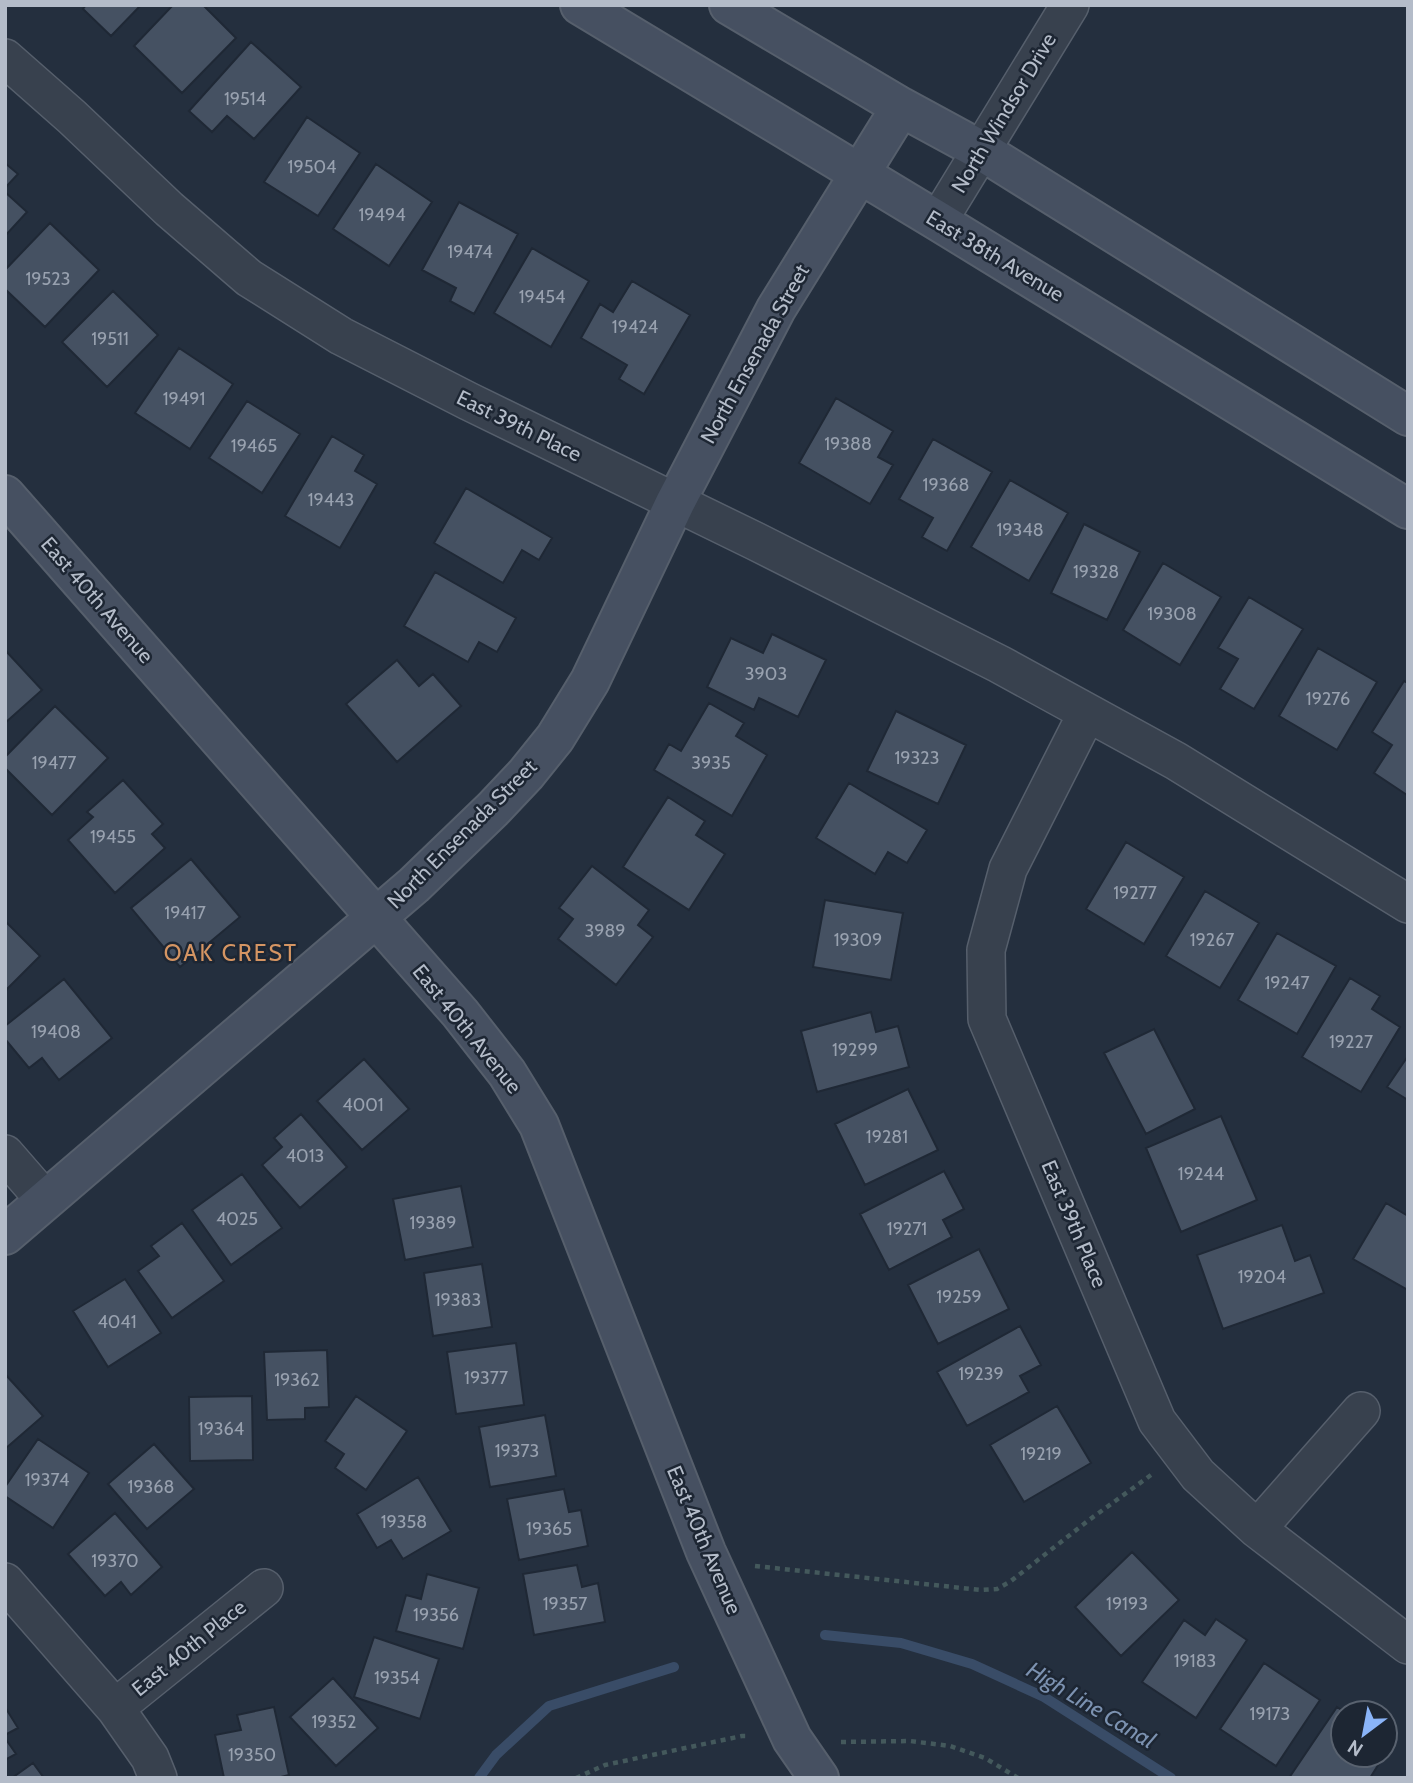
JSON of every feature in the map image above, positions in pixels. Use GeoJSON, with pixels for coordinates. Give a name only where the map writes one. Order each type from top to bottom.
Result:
{"type":"FeatureCollection","features":[{"type":"Feature","properties":{"kind":"street","name":"East 38th Avenue"},"geometry":{"type":"LineString","coordinates":[[580,5],[1408,509]]}},
{"type":"Feature","properties":{"kind":"street"},"geometry":{"type":"LineString","coordinates":[[729,5],[901,107],[982,151],[1408,416]]}},
{"type":"Feature","properties":{"kind":"street","name":"North Windsor Drive"},"geometry":{"type":"LineString","coordinates":[[938,221],[1070,5]]}},
{"type":"Feature","properties":{"kind":"street","name":"East 39th Place"},"geometry":{"type":"LineString","coordinates":[[5,58],[169,209],[249,278],[341,336],[999,664],[1176,761],[1408,904]]}},
{"type":"Feature","properties":{"kind":"street","name":"North Ensenada Street"},"geometry":{"type":"LineString","coordinates":[[5,1234],[414,885],[526,774],[555,738],[590,681],[675,502],[776,309],[901,107]]}},
{"type":"Feature","properties":{"kind":"street","name":"East 40th Avenue"},"geometry":{"type":"LineString","coordinates":[[5,495],[460,1013],[507,1073],[539,1125],[706,1552],[792,1739],[819,1778]]}},
{"type":"Feature","properties":{"kind":"street","name":"East 39th Place"},"geometry":{"type":"LineString","coordinates":[[1087,713],[1009,869],[986,950],[987,1019],[1157,1421],[1198,1475],[1257,1529],[1408,1645]]}},
{"type":"Feature","properties":{"kind":"street"},"geometry":{"type":"LineString","coordinates":[[5,1154],[45,1200]]}},
{"type":"Feature","properties":{"kind":"street"},"geometry":{"type":"LineString","coordinates":[[1257,1529],[1361,1411]]}},
{"type":"Feature","properties":{"kind":"street","name":"East 40th Place"},"geometry":{"type":"LineString","coordinates":[[5,1581],[115,1708],[264,1588]]}},
{"type":"Feature","properties":{"kind":"street"},"geometry":{"type":"LineString","coordinates":[[115,1708],[150,1758],[159,1778]]}},
{"type":"Feature","properties":{"kind":"path"},"geometry":{"type":"LineString","coordinates":[[755,1566],[981,1590],[997,1589],[1154,1473]]}},
{"type":"Feature","properties":{"kind":"path"},"geometry":{"type":"LineString","coordinates":[[576,1778],[605,1765],[742,1736]]}},
{"type":"Feature","properties":{"kind":"path"},"geometry":{"type":"LineString","coordinates":[[851,1743],[910,1741],[950,1746],[985,1758],[1018,1778]]}},
{"type":"Feature","properties":{"kind":"building"},"geometry":{"type":"Polygon","coordinates":[[[86,5],[141,5],[111,36],[83,9],[86,5]]]}},
{"type":"Feature","properties":{"kind":"building"},"geometry":{"type":"Polygon","coordinates":[[[173,5],[203,5],[236,38],[182,93],[134,46],[173,5]]]}},
{"type":"Feature","properties":{"kind":"building"},"geometry":{"type":"Polygon","coordinates":[[[251,42],[301,87],[254,139],[227,116],[212,132],[189,111],[251,42]]]}},
{"type":"Feature","properties":{"kind":"building"},"geometry":{"type":"Polygon","coordinates":[[[307,117],[360,153],[318,216],[264,182],[307,117]]]}},
{"type":"Feature","properties":{"kind":"building"},"geometry":{"type":"Polygon","coordinates":[[[5,163],[18,174],[5,188],[5,163]]]}},
{"type":"Feature","properties":{"kind":"building"},"geometry":{"type":"Polygon","coordinates":[[[376,164],[432,202],[389,266],[333,229],[376,164]]]}},
{"type":"Feature","properties":{"kind":"building"},"geometry":{"type":"Polygon","coordinates":[[[5,192],[27,212],[5,236],[5,192]]]}},
{"type":"Feature","properties":{"kind":"building"},"geometry":{"type":"Polygon","coordinates":[[[459,202],[518,234],[474,314],[450,301],[456,288],[422,270],[459,202]]]}},
{"type":"Feature","properties":{"kind":"building"},"geometry":{"type":"Polygon","coordinates":[[[50,223],[99,270],[45,327],[5,289],[5,270],[50,223]]]}},
{"type":"Feature","properties":{"kind":"building"},"geometry":{"type":"Polygon","coordinates":[[[532,248],[589,281],[551,347],[494,313],[532,248]]]}},
{"type":"Feature","properties":{"kind":"building"},"geometry":{"type":"Polygon","coordinates":[[[632,281],[690,315],[644,394],[619,379],[627,365],[581,338],[600,304],[613,312],[632,281]]]}},
{"type":"Feature","properties":{"kind":"building"},"geometry":{"type":"Polygon","coordinates":[[[113,291],[158,335],[107,387],[62,342],[113,291]]]}},
{"type":"Feature","properties":{"kind":"building"},"geometry":{"type":"Polygon","coordinates":[[[179,348],[233,384],[190,449],[135,413],[179,348]]]}},
{"type":"Feature","properties":{"kind":"building"},"geometry":{"type":"Polygon","coordinates":[[[836,398],[893,431],[878,457],[893,465],[870,504],[799,463],[836,398]]]}},
{"type":"Feature","properties":{"kind":"building"},"geometry":{"type":"Polygon","coordinates":[[[247,401],[300,434],[262,493],[209,458],[247,401]]]}},
{"type":"Feature","properties":{"kind":"building"},"geometry":{"type":"Polygon","coordinates":[[[332,436],[364,455],[355,471],[377,484],[340,548],[285,516],[332,436]]]}},
{"type":"Feature","properties":{"kind":"building"},"geometry":{"type":"Polygon","coordinates":[[[933,439],[992,472],[947,551],[922,537],[933,518],[899,499],[933,439]]]}},
{"type":"Feature","properties":{"kind":"building"},"geometry":{"type":"Polygon","coordinates":[[[1010,480],[1068,513],[1029,581],[971,547],[1010,480]]]}},
{"type":"Feature","properties":{"kind":"building"},"geometry":{"type":"Polygon","coordinates":[[[466,488],[552,538],[539,560],[522,550],[503,583],[434,543],[466,488]]]}},
{"type":"Feature","properties":{"kind":"building"},"geometry":{"type":"Polygon","coordinates":[[[1084,524],[1140,552],[1107,620],[1051,593],[1084,524]]]}},
{"type":"Feature","properties":{"kind":"building"},"geometry":{"type":"Polygon","coordinates":[[[1163,563],[1221,597],[1180,665],[1123,630],[1163,563]]]}},
{"type":"Feature","properties":{"kind":"building"},"geometry":{"type":"Polygon","coordinates":[[[435,572],[516,618],[497,652],[479,642],[468,662],[404,626],[435,572]]]}},
{"type":"Feature","properties":{"kind":"building"},"geometry":{"type":"Polygon","coordinates":[[[1249,597],[1303,629],[1254,709],[1220,689],[1238,659],[1218,648],[1249,597]]]}},
{"type":"Feature","properties":{"kind":"building"},"geometry":{"type":"Polygon","coordinates":[[[772,634],[826,660],[798,717],[759,698],[754,710],[707,687],[731,638],[763,653],[772,634]]]}},
{"type":"Feature","properties":{"kind":"building"},"geometry":{"type":"Polygon","coordinates":[[[1318,648],[1377,682],[1337,750],[1279,716],[1318,648]]]}},
{"type":"Feature","properties":{"kind":"building"},"geometry":{"type":"Polygon","coordinates":[[[5,650],[42,690],[5,723],[5,650]]]}},
{"type":"Feature","properties":{"kind":"building"},"geometry":{"type":"Polygon","coordinates":[[[397,660],[419,686],[433,674],[461,706],[397,762],[346,704],[397,660]]]}},
{"type":"Feature","properties":{"kind":"building"},"geometry":{"type":"Polygon","coordinates":[[[1404,681],[1408,683],[1407,795],[1374,773],[1392,745],[1372,732],[1404,681]]]}},
{"type":"Feature","properties":{"kind":"building"},"geometry":{"type":"Polygon","coordinates":[[[709,703],[744,723],[736,736],[767,755],[732,816],[654,770],[669,744],[681,751],[709,703]]]}},
{"type":"Feature","properties":{"kind":"building"},"geometry":{"type":"Polygon","coordinates":[[[55,706],[108,758],[52,815],[5,768],[5,757],[55,706]]]}},
{"type":"Feature","properties":{"kind":"building"},"geometry":{"type":"Polygon","coordinates":[[[896,711],[966,745],[938,804],[867,771],[896,711]]]}},
{"type":"Feature","properties":{"kind":"building"},"geometry":{"type":"Polygon","coordinates":[[[123,780],[163,824],[152,834],[165,848],[115,893],[68,840],[93,817],[87,812],[123,780]]]}},
{"type":"Feature","properties":{"kind":"building"},"geometry":{"type":"Polygon","coordinates":[[[849,783],[927,830],[907,863],[888,852],[875,874],[816,838],[849,783]]]}},
{"type":"Feature","properties":{"kind":"building"},"geometry":{"type":"Polygon","coordinates":[[[668,797],[705,821],[696,835],[725,854],[689,910],[623,867],[668,797]]]}},
{"type":"Feature","properties":{"kind":"building"},"geometry":{"type":"Polygon","coordinates":[[[1126,842],[1184,877],[1144,944],[1086,909],[1126,842]]]}},
{"type":"Feature","properties":{"kind":"building"},"geometry":{"type":"Polygon","coordinates":[[[191,859],[240,917],[180,967],[131,908],[191,859]]]}},
{"type":"Feature","properties":{"kind":"building"},"geometry":{"type":"Polygon","coordinates":[[[592,866],[649,910],[638,925],[653,937],[616,985],[558,939],[573,919],[559,908],[592,866]]]}},
{"type":"Feature","properties":{"kind":"building"},"geometry":{"type":"Polygon","coordinates":[[[1205,891],[1259,923],[1220,988],[1166,956],[1205,891]]]}},
{"type":"Feature","properties":{"kind":"building"},"geometry":{"type":"Polygon","coordinates":[[[825,900],[903,913],[891,980],[813,967],[825,900]]]}},
{"type":"Feature","properties":{"kind":"building"},"geometry":{"type":"Polygon","coordinates":[[[5,921],[40,956],[5,991],[5,921]]]}},
{"type":"Feature","properties":{"kind":"building"},"geometry":{"type":"Polygon","coordinates":[[[1277,933],[1336,966],[1297,1034],[1238,1000],[1277,933]]]}},
{"type":"Feature","properties":{"kind":"building"},"geometry":{"type":"Polygon","coordinates":[[[1350,978],[1380,996],[1372,1009],[1400,1027],[1361,1092],[1302,1057],[1350,978]]]}},
{"type":"Feature","properties":{"kind":"building"},"geometry":{"type":"Polygon","coordinates":[[[64,979],[112,1038],[59,1080],[42,1058],[29,1068],[5,1039],[5,1026],[64,979]]]}},
{"type":"Feature","properties":{"kind":"building"},"geometry":{"type":"Polygon","coordinates":[[[871,1012],[876,1032],[898,1026],[909,1067],[817,1092],[801,1031],[871,1012]]]}},
{"type":"Feature","properties":{"kind":"building"},"geometry":{"type":"Polygon","coordinates":[[[1154,1029],[1195,1109],[1146,1134],[1104,1053],[1154,1029]]]}},
{"type":"Feature","properties":{"kind":"building"},"geometry":{"type":"Polygon","coordinates":[[[1408,1056],[1408,1100],[1387,1087],[1408,1056]]]}},
{"type":"Feature","properties":{"kind":"building"},"geometry":{"type":"Polygon","coordinates":[[[364,1059],[409,1109],[362,1150],[317,1101],[364,1059]]]}},
{"type":"Feature","properties":{"kind":"building"},"geometry":{"type":"Polygon","coordinates":[[[908,1089],[938,1150],[865,1185],[835,1124],[908,1089]]]}},
{"type":"Feature","properties":{"kind":"building"},"geometry":{"type":"Polygon","coordinates":[[[301,1114],[347,1167],[300,1208],[262,1165],[282,1147],[274,1138],[301,1114]]]}},
{"type":"Feature","properties":{"kind":"building"},"geometry":{"type":"Polygon","coordinates":[[[1221,1116],[1257,1200],[1181,1232],[1146,1148],[1221,1116]]]}},
{"type":"Feature","properties":{"kind":"building"},"geometry":{"type":"Polygon","coordinates":[[[944,1171],[964,1209],[943,1220],[952,1237],[889,1270],[860,1214],[944,1171]]]}},
{"type":"Feature","properties":{"kind":"building"},"geometry":{"type":"Polygon","coordinates":[[[242,1174],[282,1228],[231,1265],[192,1210],[242,1174]]]}},
{"type":"Feature","properties":{"kind":"building"},"geometry":{"type":"Polygon","coordinates":[[[461,1186],[473,1247],[405,1260],[393,1199],[461,1186]]]}},
{"type":"Feature","properties":{"kind":"building"},"geometry":{"type":"Polygon","coordinates":[[[1386,1203],[1408,1216],[1408,1290],[1353,1259],[1386,1203]]]}},
{"type":"Feature","properties":{"kind":"building"},"geometry":{"type":"Polygon","coordinates":[[[182,1223],[224,1281],[172,1318],[138,1271],[159,1256],[151,1246],[182,1223]]]}},
{"type":"Feature","properties":{"kind":"building"},"geometry":{"type":"Polygon","coordinates":[[[1282,1225],[1295,1261],[1310,1255],[1324,1293],[1223,1329],[1197,1255],[1282,1225]]]}},
{"type":"Feature","properties":{"kind":"building"},"geometry":{"type":"Polygon","coordinates":[[[979,1249],[1009,1309],[938,1344],[908,1285],[979,1249]]]}},
{"type":"Feature","properties":{"kind":"building"},"geometry":{"type":"Polygon","coordinates":[[[482,1264],[492,1327],[433,1336],[424,1273],[482,1264]]]}},
{"type":"Feature","properties":{"kind":"building"},"geometry":{"type":"Polygon","coordinates":[[[125,1279],[161,1333],[108,1367],[73,1311],[125,1279]]]}},
{"type":"Feature","properties":{"kind":"building"},"geometry":{"type":"Polygon","coordinates":[[[1020,1326],[1041,1365],[1020,1376],[1029,1392],[967,1426],[937,1372],[1020,1326]]]}},
{"type":"Feature","properties":{"kind":"building"},"geometry":{"type":"Polygon","coordinates":[[[516,1343],[524,1405],[456,1414],[447,1352],[516,1343]]]}},
{"type":"Feature","properties":{"kind":"building"},"geometry":{"type":"Polygon","coordinates":[[[327,1350],[329,1407],[305,1408],[305,1419],[267,1420],[264,1352],[327,1350]]]}},
{"type":"Feature","properties":{"kind":"building"},"geometry":{"type":"Polygon","coordinates":[[[5,1374],[43,1416],[5,1449],[5,1374]]]}},
{"type":"Feature","properties":{"kind":"building"},"geometry":{"type":"Polygon","coordinates":[[[252,1396],[253,1460],[190,1461],[189,1397],[252,1396]]]}},
{"type":"Feature","properties":{"kind":"building"},"geometry":{"type":"Polygon","coordinates":[[[356,1396],[407,1431],[366,1490],[335,1468],[344,1454],[325,1441],[356,1396]]]}},
{"type":"Feature","properties":{"kind":"building"},"geometry":{"type":"Polygon","coordinates":[[[1057,1406],[1091,1463],[1024,1502],[990,1445],[1057,1406]]]}},
{"type":"Feature","properties":{"kind":"building"},"geometry":{"type":"Polygon","coordinates":[[[545,1415],[556,1476],[490,1487],[479,1427],[545,1415]]]}},
{"type":"Feature","properties":{"kind":"building"},"geometry":{"type":"Polygon","coordinates":[[[38,1439],[89,1473],[53,1528],[5,1496],[5,1487],[38,1439]]]}},
{"type":"Feature","properties":{"kind":"building"},"geometry":{"type":"Polygon","coordinates":[[[154,1444],[194,1489],[147,1529],[108,1484],[154,1444]]]}},
{"type":"Feature","properties":{"kind":"building"},"geometry":{"type":"Polygon","coordinates":[[[418,1477],[451,1531],[403,1559],[391,1540],[377,1548],[357,1514],[418,1477]]]}},
{"type":"Feature","properties":{"kind":"building"},"geometry":{"type":"Polygon","coordinates":[[[564,1489],[569,1512],[581,1510],[588,1546],[519,1560],[507,1499],[564,1489]]]}},
{"type":"Feature","properties":{"kind":"building"},"geometry":{"type":"Polygon","coordinates":[[[115,1513],[162,1567],[131,1595],[121,1582],[105,1596],[68,1554],[115,1513]]]}},
{"type":"Feature","properties":{"kind":"building"},"geometry":{"type":"Polygon","coordinates":[[[1132,1552],[1179,1600],[1121,1656],[1075,1607],[1132,1552]]]}},
{"type":"Feature","properties":{"kind":"building"},"geometry":{"type":"Polygon","coordinates":[[[577,1565],[582,1587],[598,1583],[605,1622],[534,1635],[523,1574],[577,1565]]]}},
{"type":"Feature","properties":{"kind":"building"},"geometry":{"type":"Polygon","coordinates":[[[427,1574],[479,1588],[463,1649],[396,1631],[406,1595],[421,1599],[427,1574]]]}},
{"type":"Feature","properties":{"kind":"building"},"geometry":{"type":"Polygon","coordinates":[[[1216,1619],[1247,1640],[1196,1718],[1142,1682],[1184,1620],[1205,1635],[1216,1619]]]}},
{"type":"Feature","properties":{"kind":"building"},"geometry":{"type":"Polygon","coordinates":[[[374,1637],[439,1659],[420,1719],[354,1697],[374,1637]]]}},
{"type":"Feature","properties":{"kind":"building"},"geometry":{"type":"Polygon","coordinates":[[[1264,1663],[1320,1700],[1276,1766],[1220,1729],[1264,1663]]]}},
{"type":"Feature","properties":{"kind":"building"},"geometry":{"type":"Polygon","coordinates":[[[333,1678],[378,1728],[336,1766],[290,1717],[333,1678]]]}},
{"type":"Feature","properties":{"kind":"building"},"geometry":{"type":"Polygon","coordinates":[[[5,1707],[18,1728],[5,1735],[5,1707]]]}},
{"type":"Feature","properties":{"kind":"building"},"geometry":{"type":"Polygon","coordinates":[[[274,1707],[289,1775],[277,1778],[224,1778],[215,1735],[241,1730],[237,1715],[274,1707]]]}},
{"type":"Feature","properties":{"kind":"building"},"geometry":{"type":"Polygon","coordinates":[[[1329,1719],[1329,1769],[1376,1769],[1370,1778],[1289,1778],[1329,1719]]]}},
{"type":"Feature","properties":{"kind":"building"},"geometry":{"type":"Polygon","coordinates":[[[5,1738],[16,1754],[5,1760],[5,1738]]]}},
{"type":"Feature","properties":{"kind":"building"},"geometry":{"type":"Polygon","coordinates":[[[33,1763],[44,1778],[12,1778],[33,1763]]]}},
{"type":"Feature","properties":{"kind":"waterway","name":"High Line Canal"},"geometry":{"type":"LineString","coordinates":[[825,1635],[901,1643],[972,1664],[1044,1697],[1171,1778]]}},
{"type":"Feature","properties":{"kind":"waterway","name":"High Line Canal"},"geometry":{"type":"LineString","coordinates":[[479,1778],[496,1755],[549,1706],[674,1667]]}},
{"type":"Feature","properties":{"kind":"district","name":"OAK CREST"},"geometry":{"type":"Point","coordinates":[231,953]}}]}
